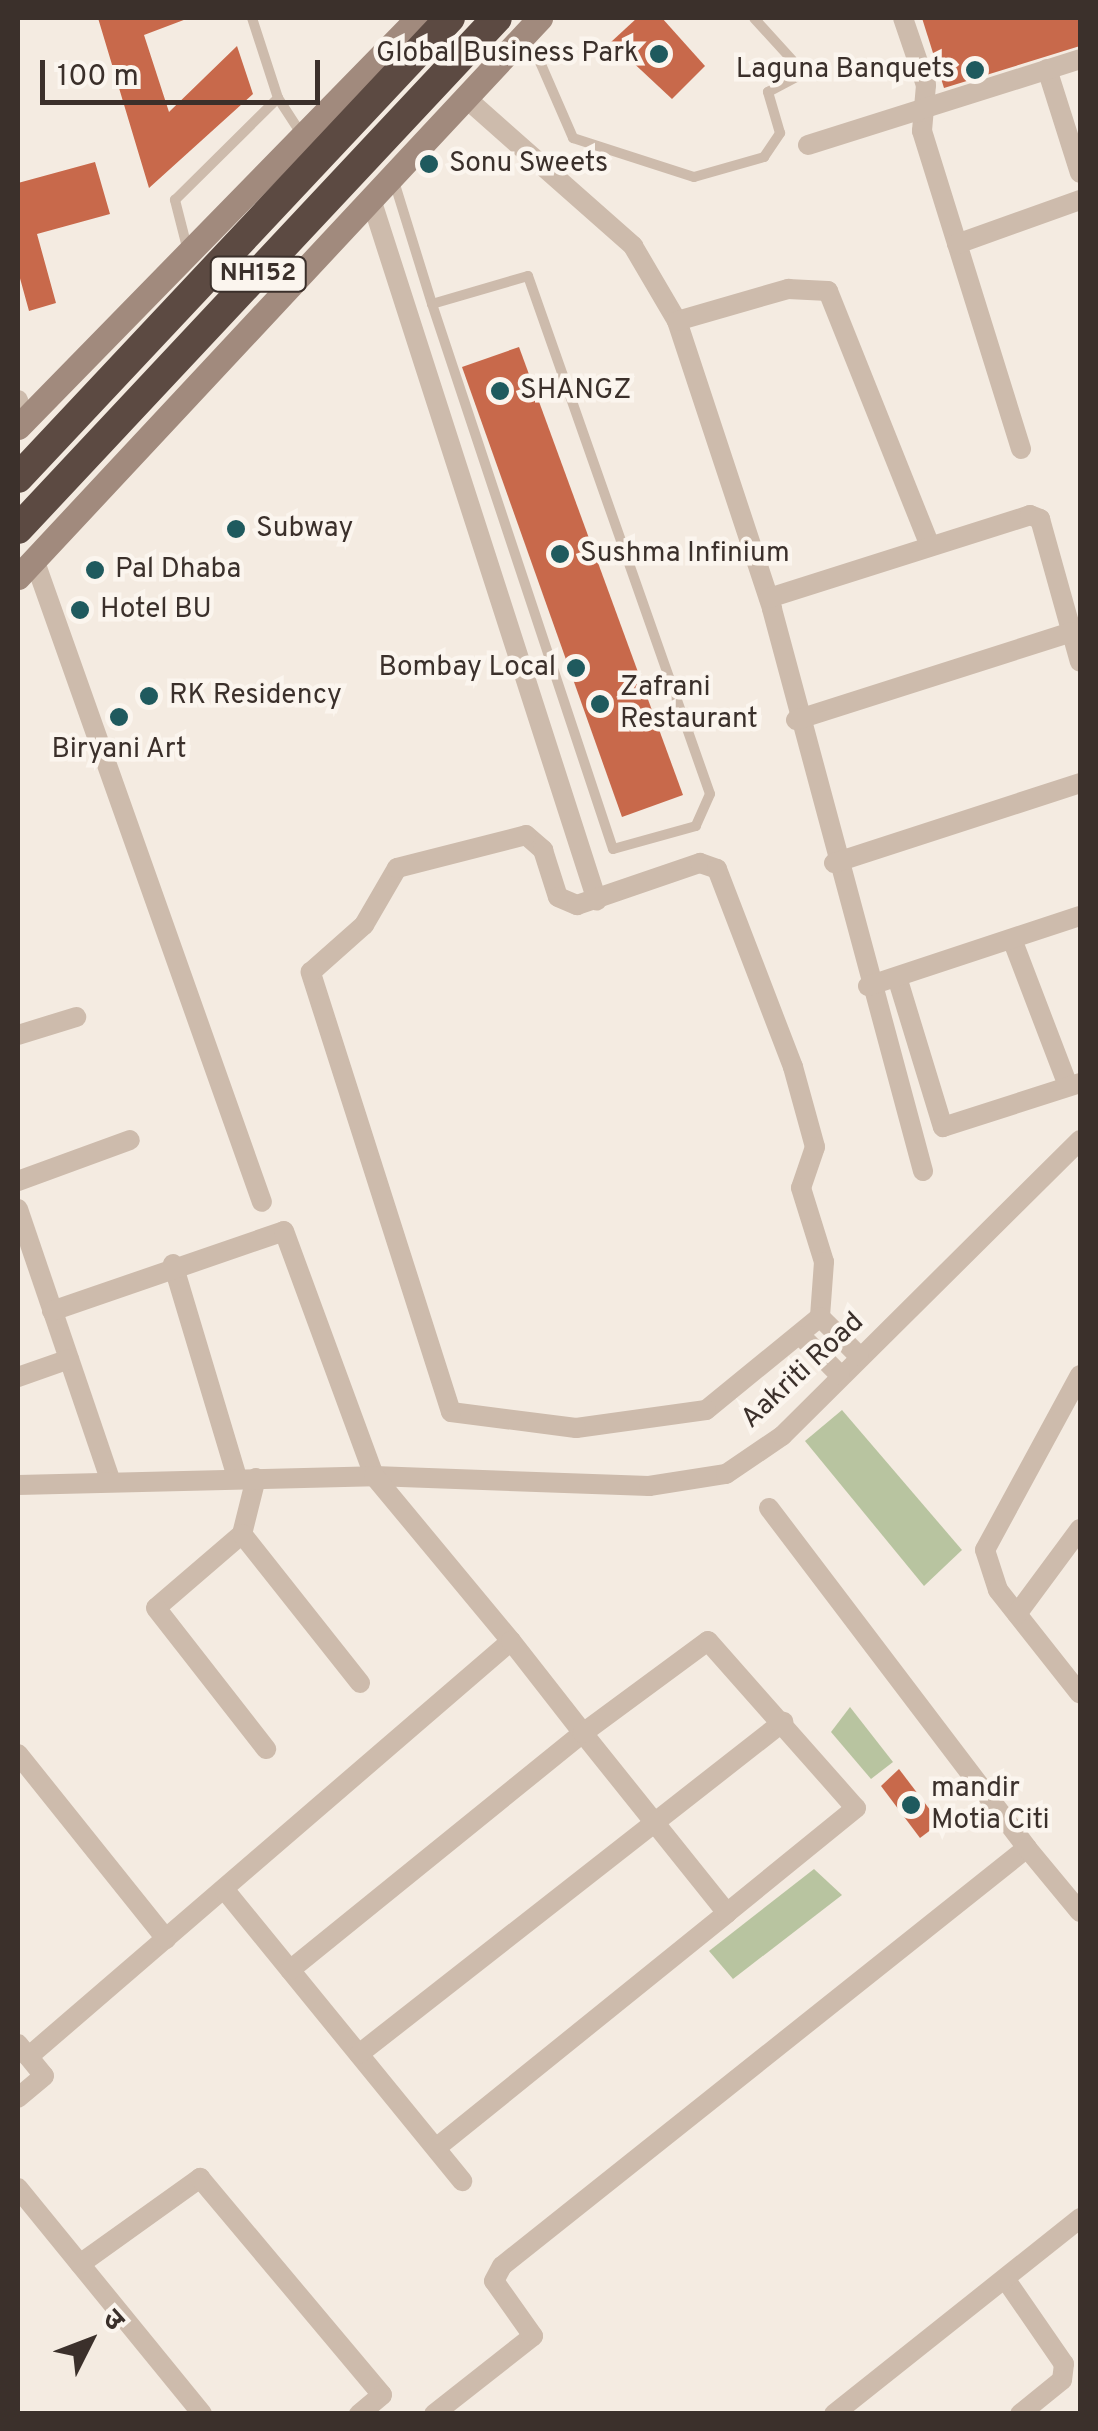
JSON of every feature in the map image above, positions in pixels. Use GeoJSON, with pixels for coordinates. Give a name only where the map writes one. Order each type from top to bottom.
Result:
{"type":"FeatureCollection","features":[{"type":"Feature","properties":{"kind":"highway","name":"NH152"},"geometry":{"type":"LineString","coordinates":[[18,478],[450,18]]}},
{"type":"Feature","properties":{"kind":"highway","name":"NH152"},"geometry":{"type":"LineString","coordinates":[[18,529],[497,18]]}},
{"type":"Feature","properties":{"kind":"street"},"geometry":{"type":"LineString","coordinates":[[19,416],[303,138],[418,18]]}},
{"type":"Feature","properties":{"kind":"street"},"geometry":{"type":"LineString","coordinates":[[262,1202],[26,568],[540,18]]}},
{"type":"Feature","properties":{"kind":"street"},"geometry":{"type":"LineString","coordinates":[[903,18],[926,85],[922,131],[1021,448]]}},
{"type":"Feature","properties":{"kind":"street"},"geometry":{"type":"LineString","coordinates":[[808,144],[1080,59]]}},
{"type":"Feature","properties":{"kind":"street"},"geometry":{"type":"LineString","coordinates":[[1047,69],[1080,173]]}},
{"type":"Feature","properties":{"kind":"street"},"geometry":{"type":"LineString","coordinates":[[467,99],[632,246],[678,322],[769,598],[834,863],[923,1171]]}},
{"type":"Feature","properties":{"kind":"street"},"geometry":{"type":"LineString","coordinates":[[371,199],[596,901]]}},
{"type":"Feature","properties":{"kind":"street"},"geometry":{"type":"LineString","coordinates":[[957,244],[1080,200]]}},
{"type":"Feature","properties":{"kind":"street"},"geometry":{"type":"LineString","coordinates":[[678,322],[788,289],[828,291],[930,546]]}},
{"type":"Feature","properties":{"kind":"street"},"geometry":{"type":"LineString","coordinates":[[769,598],[930,546],[1040,520],[1080,662]]}},
{"type":"Feature","properties":{"kind":"street"},"geometry":{"type":"LineString","coordinates":[[796,720],[1071,632]]}},
{"type":"Feature","properties":{"kind":"street"},"geometry":{"type":"LineString","coordinates":[[834,863],[1080,782]]}},
{"type":"Feature","properties":{"kind":"street"},"geometry":{"type":"LineString","coordinates":[[526,835],[543,850],[558,897],[596,901],[700,863],[728,883],[815,1146],[801,1188],[824,1262],[820,1317],[706,1410],[576,1428],[451,1412],[311,972],[364,924],[397,868],[526,835]]}},
{"type":"Feature","properties":{"kind":"street"},"geometry":{"type":"LineString","coordinates":[[868,986],[1080,916]]}},
{"type":"Feature","properties":{"kind":"street"},"geometry":{"type":"LineString","coordinates":[[897,977],[943,1128],[1074,1085],[1012,939]]}},
{"type":"Feature","properties":{"kind":"street"},"geometry":{"type":"LineString","coordinates":[[18,1036],[76,1018]]}},
{"type":"Feature","properties":{"kind":"street"},"geometry":{"type":"LineString","coordinates":[[18,1181],[130,1140]]}},
{"type":"Feature","properties":{"kind":"street","name":"Aakriti Road"},"geometry":{"type":"LineString","coordinates":[[18,1485],[374,1476],[649,1486],[726,1474],[782,1436],[1080,1140]]}},
{"type":"Feature","properties":{"kind":"street"},"geometry":{"type":"LineString","coordinates":[[18,1209],[23,1246],[52,1311],[110,1480]]}},
{"type":"Feature","properties":{"kind":"street"},"geometry":{"type":"LineString","coordinates":[[52,1311],[173,1264],[284,1231],[374,1476],[511,1641],[727,1914]]}},
{"type":"Feature","properties":{"kind":"street"},"geometry":{"type":"LineString","coordinates":[[173,1264],[247,1478],[242,1534],[360,1684]]}},
{"type":"Feature","properties":{"kind":"street"},"geometry":{"type":"LineString","coordinates":[[820,1317],[859,1356]]}},
{"type":"Feature","properties":{"kind":"street"},"geometry":{"type":"LineString","coordinates":[[801,1336],[840,1375]]}},
{"type":"Feature","properties":{"kind":"street"},"geometry":{"type":"LineString","coordinates":[[18,1376],[68,1359]]}},
{"type":"Feature","properties":{"kind":"street"},"geometry":{"type":"LineString","coordinates":[[1080,1375],[985,1550],[1016,1614],[1080,1694]]}},
{"type":"Feature","properties":{"kind":"street"},"geometry":{"type":"LineString","coordinates":[[769,1508],[1026,1848],[1080,1912]]}},
{"type":"Feature","properties":{"kind":"street"},"geometry":{"type":"LineString","coordinates":[[1016,1614],[1080,1529]]}},
{"type":"Feature","properties":{"kind":"street"},"geometry":{"type":"LineString","coordinates":[[242,1534],[156,1608],[266,1748]]}},
{"type":"Feature","properties":{"kind":"street"},"geometry":{"type":"LineString","coordinates":[[290,1970],[584,1733],[708,1640],[856,1808],[436,2148]]}},
{"type":"Feature","properties":{"kind":"street"},"geometry":{"type":"LineString","coordinates":[[18,2098],[44,2076],[23,2050],[166,1938],[511,1641]]}},
{"type":"Feature","properties":{"kind":"street"},"geometry":{"type":"LineString","coordinates":[[359,2054],[783,1722]]}},
{"type":"Feature","properties":{"kind":"street"},"geometry":{"type":"LineString","coordinates":[[18,1754],[166,1938]]}},
{"type":"Feature","properties":{"kind":"street"},"geometry":{"type":"LineString","coordinates":[[434,2414],[532,2336],[494,2282],[502,2266],[1026,1848]]}},
{"type":"Feature","properties":{"kind":"street"},"geometry":{"type":"LineString","coordinates":[[224,1888],[462,2180]]}},
{"type":"Feature","properties":{"kind":"street"},"geometry":{"type":"LineString","coordinates":[[80,2264],[200,2178],[382,2395],[360,2414]]}},
{"type":"Feature","properties":{"kind":"street"},"geometry":{"type":"LineString","coordinates":[[18,2188],[202,2414]]}},
{"type":"Feature","properties":{"kind":"street"},"geometry":{"type":"LineString","coordinates":[[834,2414],[1080,2218]]}},
{"type":"Feature","properties":{"kind":"street"},"geometry":{"type":"LineString","coordinates":[[1006,2280],[1064,2364],[1062,2380],[1020,2414]]}},
{"type":"Feature","properties":{"kind":"lane"},"geometry":{"type":"LineString","coordinates":[[252,18],[278,98],[303,138]]}},
{"type":"Feature","properties":{"kind":"lane"},"geometry":{"type":"LineString","coordinates":[[517,43],[540,62],[573,138],[694,178],[764,157],[780,133],[768,92],[804,74],[754,18]]}},
{"type":"Feature","properties":{"kind":"lane"},"geometry":{"type":"LineString","coordinates":[[188,252],[176,200],[278,98]]}},
{"type":"Feature","properties":{"kind":"lane"},"geometry":{"type":"LineString","coordinates":[[392,177],[432,304],[613,849],[696,826],[712,807],[704,775],[528,276],[432,304]]}},
{"type":"Feature","properties":{"kind":"lane"},"geometry":{"type":"LineString","coordinates":[[438,400],[461,392]]}},
{"type":"Feature","properties":{"kind":"green space"},"geometry":{"type":"Polygon","coordinates":[[[842,1410],[962,1550],[924,1586],[805,1441],[842,1410]]]}},
{"type":"Feature","properties":{"kind":"green space"},"geometry":{"type":"Polygon","coordinates":[[[850,1707],[893,1762],[871,1779],[831,1732],[850,1707]]]}},
{"type":"Feature","properties":{"kind":"green space"},"geometry":{"type":"Polygon","coordinates":[[[814,1869],[842,1895],[733,1979],[709,1951],[814,1869]]]}},
{"type":"Feature","properties":{"kind":"building"},"geometry":{"type":"Polygon","coordinates":[[[98,18],[189,18],[144,35],[169,112],[237,46],[253,94],[149,188],[98,18]]]}},
{"type":"Feature","properties":{"kind":"building","name":"Global Business Park"},"geometry":{"type":"Polygon","coordinates":[[[637,18],[662,18],[705,66],[672,99],[611,42],[637,18]]]}},
{"type":"Feature","properties":{"kind":"building","name":"Laguna Banquets"},"geometry":{"type":"Polygon","coordinates":[[[922,18],[1080,18],[1080,46],[944,88],[922,18]]]}},
{"type":"Feature","properties":{"kind":"building"},"geometry":{"type":"Polygon","coordinates":[[[95,162],[110,214],[37,234],[56,303],[29,311],[18,271],[18,183],[95,162]]]}},
{"type":"Feature","properties":{"kind":"building","name":"Sushma Infinium"},"geometry":{"type":"Polygon","coordinates":[[[519,347],[683,795],[622,817],[462,367],[519,347]]]}},
{"type":"Feature","properties":{"kind":"building","name":"mandir Motia Citi"},"geometry":{"type":"Polygon","coordinates":[[[899,1769],[940,1823],[920,1838],[881,1786],[899,1769]]]}},
{"type":"Feature","properties":{"kind":"place","name":"Global Business Park"},"geometry":{"type":"Point","coordinates":[659,54]}},
{"type":"Feature","properties":{"kind":"place","name":"Laguna Banquets"},"geometry":{"type":"Point","coordinates":[975,70]}},
{"type":"Feature","properties":{"kind":"place","name":"Sonu Sweets"},"geometry":{"type":"Point","coordinates":[429,164]}},
{"type":"Feature","properties":{"kind":"place","name":"SHANGZ"},"geometry":{"type":"Point","coordinates":[500,391]}},
{"type":"Feature","properties":{"kind":"place","name":"Subway"},"geometry":{"type":"Point","coordinates":[236,529]}},
{"type":"Feature","properties":{"kind":"place","name":"Sushma Infinium"},"geometry":{"type":"Point","coordinates":[560,554]}},
{"type":"Feature","properties":{"kind":"place","name":"Pal Dhaba"},"geometry":{"type":"Point","coordinates":[95,570]}},
{"type":"Feature","properties":{"kind":"place","name":"Hotel BU"},"geometry":{"type":"Point","coordinates":[80,610]}},
{"type":"Feature","properties":{"kind":"place","name":"Bombay Local"},"geometry":{"type":"Point","coordinates":[576,668]}},
{"type":"Feature","properties":{"kind":"place","name":"RK Residency"},"geometry":{"type":"Point","coordinates":[149,696]}},
{"type":"Feature","properties":{"kind":"place","name":"Zafrani Restaurant"},"geometry":{"type":"Point","coordinates":[600,704]}},
{"type":"Feature","properties":{"kind":"place","name":"Biryani Art"},"geometry":{"type":"Point","coordinates":[119,717]}},
{"type":"Feature","properties":{"kind":"place","name":"mandir Motia Citi"},"geometry":{"type":"Point","coordinates":[911,1805]}}]}
